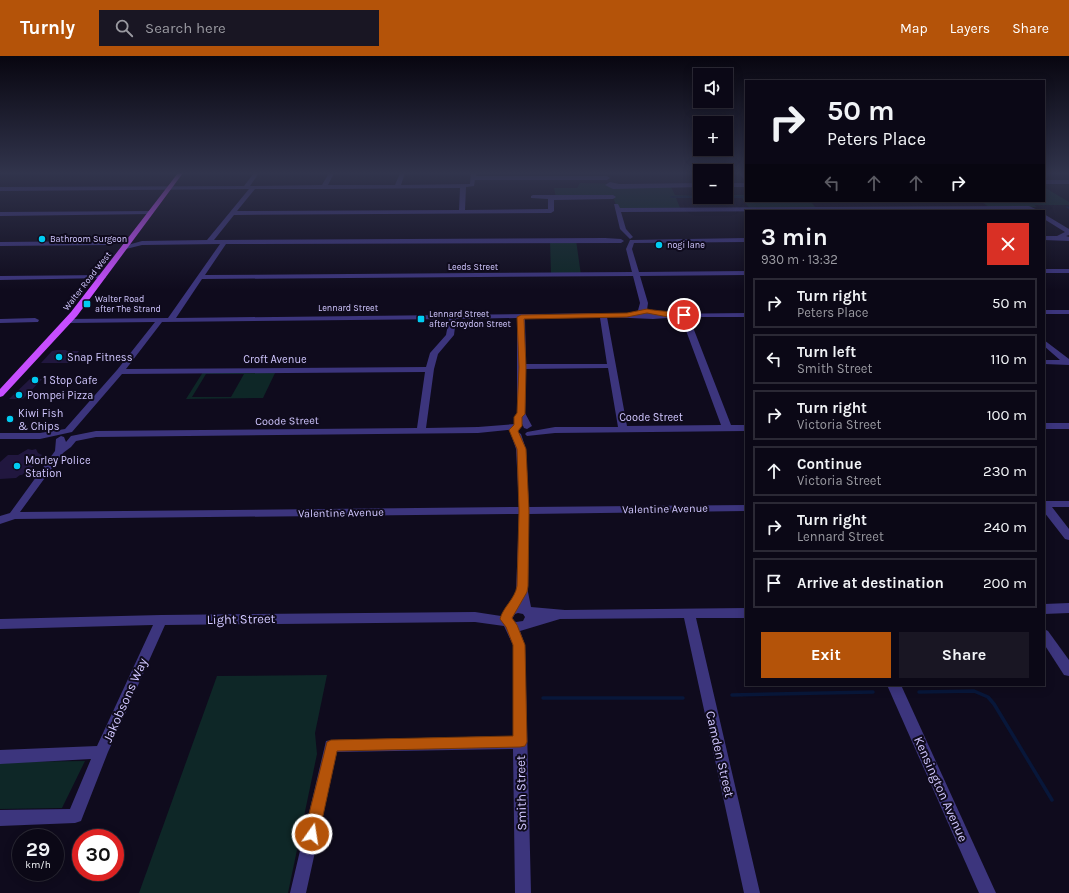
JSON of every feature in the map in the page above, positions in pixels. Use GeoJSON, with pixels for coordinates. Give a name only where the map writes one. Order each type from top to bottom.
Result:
{"type":"FeatureCollection","features":[{"type":"Feature","properties":{"kind":"main road","name":"Walter Road West"},"geometry":{"type":"LineString","coordinates":[[0,394],[69,321],[100,277],[149,213]]}},
{"type":"Feature","properties":{"kind":"main road","name":"Walter Road West"},"geometry":{"type":"LineString","coordinates":[[0,385],[59,325],[100,277]]}},
{"type":"Feature","properties":{"kind":"street"},"geometry":{"type":"LineString","coordinates":[[209,242],[233,213],[341,212]]}},
{"type":"Feature","properties":{"kind":"street"},"geometry":{"type":"LineString","coordinates":[[552,212],[554,217]]}},
{"type":"Feature","properties":{"kind":"street"},"geometry":{"type":"LineString","coordinates":[[619,212],[623,229],[622,240],[629,249],[644,303],[652,314]]}},
{"type":"Feature","properties":{"kind":"street"},"geometry":{"type":"LineString","coordinates":[[0,214],[149,213]]}},
{"type":"Feature","properties":{"kind":"street"},"geometry":{"type":"LineString","coordinates":[[1045,217],[1066,236]]}},
{"type":"Feature","properties":{"kind":"street"},"geometry":{"type":"LineString","coordinates":[[623,229],[631,240],[629,249]]}},
{"type":"Feature","properties":{"kind":"street"},"geometry":{"type":"LineString","coordinates":[[1045,237],[1066,236]]}},
{"type":"Feature","properties":{"kind":"street"},"geometry":{"type":"LineString","coordinates":[[0,244],[745,239]]}},
{"type":"Feature","properties":{"kind":"street"},"geometry":{"type":"LineString","coordinates":[[172,319],[224,242]]}},
{"type":"Feature","properties":{"kind":"street"},"geometry":{"type":"LineString","coordinates":[[1045,271],[1069,271]]}},
{"type":"Feature","properties":{"kind":"street","name":"Leeds Street"},"geometry":{"type":"LineString","coordinates":[[201,277],[745,273]]}},
{"type":"Feature","properties":{"kind":"street"},"geometry":{"type":"LineString","coordinates":[[0,278],[100,277]]}},
{"type":"Feature","properties":{"kind":"street"},"geometry":{"type":"LineString","coordinates":[[642,314],[644,303]]}},
{"type":"Feature","properties":{"kind":"street"},"geometry":{"type":"LineString","coordinates":[[1045,312],[1069,312]]}},
{"type":"Feature","properties":{"kind":"street","name":"Lennard Street"},"geometry":{"type":"LineString","coordinates":[[69,321],[745,314]]}},
{"type":"Feature","properties":{"kind":"street"},"geometry":{"type":"LineString","coordinates":[[684,315],[727,428]]}},
{"type":"Feature","properties":{"kind":"street"},"geometry":{"type":"LineString","coordinates":[[604,316],[611,366],[623,429]]}},
{"type":"Feature","properties":{"kind":"street"},"geometry":{"type":"LineString","coordinates":[[421,431],[430,369],[434,353],[450,335],[453,317]]}},
{"type":"Feature","properties":{"kind":"street"},"geometry":{"type":"LineString","coordinates":[[515,620],[522,592],[524,511],[521,449],[521,317]]}},
{"type":"Feature","properties":{"kind":"street"},"geometry":{"type":"LineString","coordinates":[[0,520],[15,515],[15,512],[60,451],[68,444],[70,434],[82,417],[120,372],[160,319]]}},
{"type":"Feature","properties":{"kind":"street"},"geometry":{"type":"LineString","coordinates":[[0,321],[35,320]]}},
{"type":"Feature","properties":{"kind":"street"},"geometry":{"type":"LineString","coordinates":[[1045,343],[1069,362]]}},
{"type":"Feature","properties":{"kind":"street"},"geometry":{"type":"LineString","coordinates":[[1045,362],[1069,362]]}},
{"type":"Feature","properties":{"kind":"street"},"geometry":{"type":"LineString","coordinates":[[522,367],[611,366]]}},
{"type":"Feature","properties":{"kind":"street","name":"Croft Avenue"},"geometry":{"type":"LineString","coordinates":[[120,372],[430,369]]}},
{"type":"Feature","properties":{"kind":"street"},"geometry":{"type":"LineString","coordinates":[[1045,426],[1069,426]]}},
{"type":"Feature","properties":{"kind":"street","name":"Coode Street"},"geometry":{"type":"LineString","coordinates":[[0,436],[70,434],[745,428]]}},
{"type":"Feature","properties":{"kind":"street"},"geometry":{"type":"LineString","coordinates":[[1045,505],[1069,504]]}},
{"type":"Feature","properties":{"kind":"street"},"geometry":{"type":"LineString","coordinates":[[1045,506],[1069,536]]}},
{"type":"Feature","properties":{"kind":"street","name":"Valentine Avenue"},"geometry":{"type":"LineString","coordinates":[[15,515],[745,508]]}},
{"type":"Feature","properties":{"kind":"street"},"geometry":{"type":"LineString","coordinates":[[522,592],[527,610]]}},
{"type":"Feature","properties":{"kind":"street","name":"Light Street"},"geometry":{"type":"LineString","coordinates":[[515,620],[518,608],[565,615]]}},
{"type":"Feature","properties":{"kind":"street"},"geometry":{"type":"LineString","coordinates":[[1045,609],[1069,608]]}},
{"type":"Feature","properties":{"kind":"street","name":"Smith Street"},"geometry":{"type":"LineString","coordinates":[[523,893],[519,645],[522,636],[515,620],[531,619],[527,610]]}},
{"type":"Feature","properties":{"kind":"street","name":"Light Street"},"geometry":{"type":"LineString","coordinates":[[0,624],[161,620],[481,618],[515,620],[565,615],[745,613]]}},
{"type":"Feature","properties":{"kind":"street","name":"Camden Street"},"geometry":{"type":"LineString","coordinates":[[689,614],[752,893]]}},
{"type":"Feature","properties":{"kind":"street","name":"Jakobsons Way"},"geometry":{"type":"LineString","coordinates":[[0,757],[101,752],[161,620]]}},
{"type":"Feature","properties":{"kind":"street"},"geometry":{"type":"LineString","coordinates":[[1045,635],[1069,671]]}},
{"type":"Feature","properties":{"kind":"street","name":"Kensington Avenue"},"geometry":{"type":"LineString","coordinates":[[894,686],[988,893]]}},
{"type":"Feature","properties":{"kind":"street"},"geometry":{"type":"LineString","coordinates":[[298,893],[331,746],[520,742]]}},
{"type":"Feature","properties":{"kind":"street"},"geometry":{"type":"LineString","coordinates":[[0,818],[75,816],[101,752]]}},
{"type":"Feature","properties":{"kind":"green space"},"geometry":{"type":"Polygon","coordinates":[[[550,240],[576,240],[581,275],[551,275],[550,240]]]}},
{"type":"Feature","properties":{"kind":"green space"},"geometry":{"type":"Polygon","coordinates":[[[276,371],[263,398],[186,399],[203,372],[276,371]],[[206,374],[192,397],[231,397],[244,374],[206,374]]]}},
{"type":"Feature","properties":{"kind":"green space"},"geometry":{"type":"Polygon","coordinates":[[[327,675],[315,733],[317,754],[288,893],[139,893],[217,676],[327,675]]]}},
{"type":"Feature","properties":{"kind":"green space"},"geometry":{"type":"Polygon","coordinates":[[[85,761],[62,808],[0,809],[0,762],[85,761]]]}},
{"type":"Feature","properties":{"kind":"building"},"geometry":{"type":"Polygon","coordinates":[[[52,351],[79,351],[68,363],[41,363],[52,351]]]}},
{"type":"Feature","properties":{"kind":"building"},"geometry":{"type":"Polygon","coordinates":[[[30,379],[42,379],[23,399],[9,399],[30,379]]]}},
{"type":"Feature","properties":{"kind":"building","name":"Morley Police Station"},"geometry":{"type":"Polygon","coordinates":[[[28,449],[36,449],[38,453],[42,455],[34,463],[36,463],[31,469],[27,470],[16,478],[0,479],[0,462],[8,455],[18,455],[28,449]]]}},
{"type":"Feature","properties":{"kind":"waterway"},"geometry":{"type":"LineString","coordinates":[[919,692],[974,691],[988,697],[994,704],[1052,800]]}},
{"type":"Feature","properties":{"kind":"waterway"},"geometry":{"type":"LineString","coordinates":[[732,695],[873,692]]}},
{"type":"Feature","properties":{"kind":"waterway"},"geometry":{"type":"LineString","coordinates":[[543,698],[683,698]]}},
{"type":"Feature","properties":{"kind":"place","name":"Bathroom Surgeon"},"geometry":{"type":"Point","coordinates":[42,239]}},
{"type":"Feature","properties":{"kind":"place","name":"nogi lane"},"geometry":{"type":"Point","coordinates":[659,245]}},
{"type":"Feature","properties":{"kind":"place","name":"Walter Road after The Strand"},"geometry":{"type":"Point","coordinates":[87,304]}},
{"type":"Feature","properties":{"kind":"place","name":"Lennard Street after Croydon Street"},"geometry":{"type":"Point","coordinates":[421,319]}},
{"type":"Feature","properties":{"kind":"place","name":"Snap Fitness"},"geometry":{"type":"Point","coordinates":[59,357]}},
{"type":"Feature","properties":{"kind":"place","name":"1 Stop Cafe"},"geometry":{"type":"Point","coordinates":[35,380]}},
{"type":"Feature","properties":{"kind":"place","name":"Pompei Pizza"},"geometry":{"type":"Point","coordinates":[19,395]}},
{"type":"Feature","properties":{"kind":"place","name":"Kiwi Fish & Chips"},"geometry":{"type":"Point","coordinates":[10,419]}},
{"type":"Feature","properties":{"kind":"place","name":"Morley Police Station"},"geometry":{"type":"Point","coordinates":[17,466]}},
{"type":"Feature","properties":{"kind":"route"},"geometry":{"type":"LineString","coordinates":[[312,834],[331,746],[520,742],[519,645],[511,625],[507,622],[506,616],[522,592],[524,511],[521,449],[516,434],[513,432],[514,428],[518,426],[518,417],[521,414],[521,317],[627,315],[647,311],[668,315],[684,315]]}}]}
